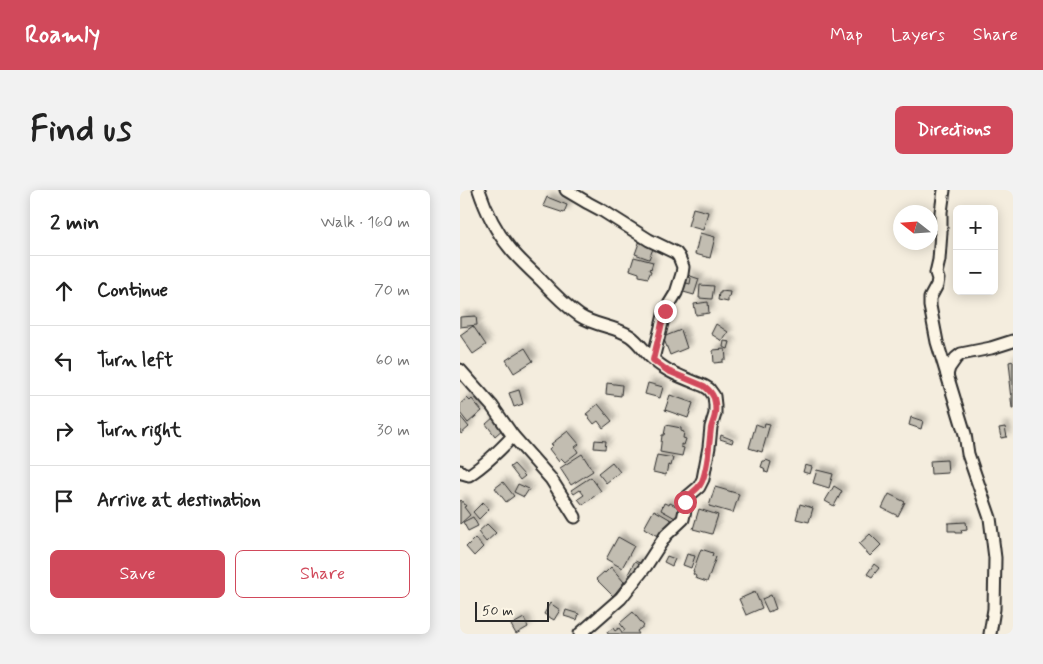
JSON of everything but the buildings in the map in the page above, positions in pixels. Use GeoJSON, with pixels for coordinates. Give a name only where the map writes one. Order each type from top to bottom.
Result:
{"type":"FeatureCollection","features":[{"type":"Feature","properties":{"kind":"street"},"geometry":{"type":"LineString","coordinates":[[479,190],[486,210],[509,247],[554,294],[590,321],[625,333],[653,360],[668,371],[704,386],[714,396],[715,414],[703,479],[699,487],[686,498],[684,519],[666,535],[646,566],[621,598],[580,634]]}},
{"type":"Feature","properties":{"kind":"street"},"geometry":{"type":"LineString","coordinates":[[566,190],[603,210],[648,240],[676,253],[680,257],[683,267],[682,274],[676,293],[665,311],[653,360]]}},
{"type":"Feature","properties":{"kind":"street"},"geometry":{"type":"LineString","coordinates":[[944,190],[939,260],[936,273],[938,278],[937,285],[930,298],[930,306],[937,342],[965,434],[968,454],[990,518],[995,558],[994,609],[990,634]]}},
{"type":"Feature","properties":{"kind":"street"},"geometry":{"type":"LineString","coordinates":[[948,375],[949,368],[961,354],[1013,341]]}},
{"type":"Feature","properties":{"kind":"street"},"geometry":{"type":"LineString","coordinates":[[460,370],[492,406],[512,436],[551,479],[575,517]]}},
{"type":"Feature","properties":{"kind":"street"},"geometry":{"type":"LineString","coordinates":[[460,471],[469,475],[480,468],[496,455],[512,436]]}},
{"type":"Feature","properties":{"kind":"route"},"geometry":{"type":"LineString","coordinates":[[665,311],[653,360],[668,371],[709,389],[714,396],[715,405],[703,479],[699,487],[686,498],[685,502]]}}]}
